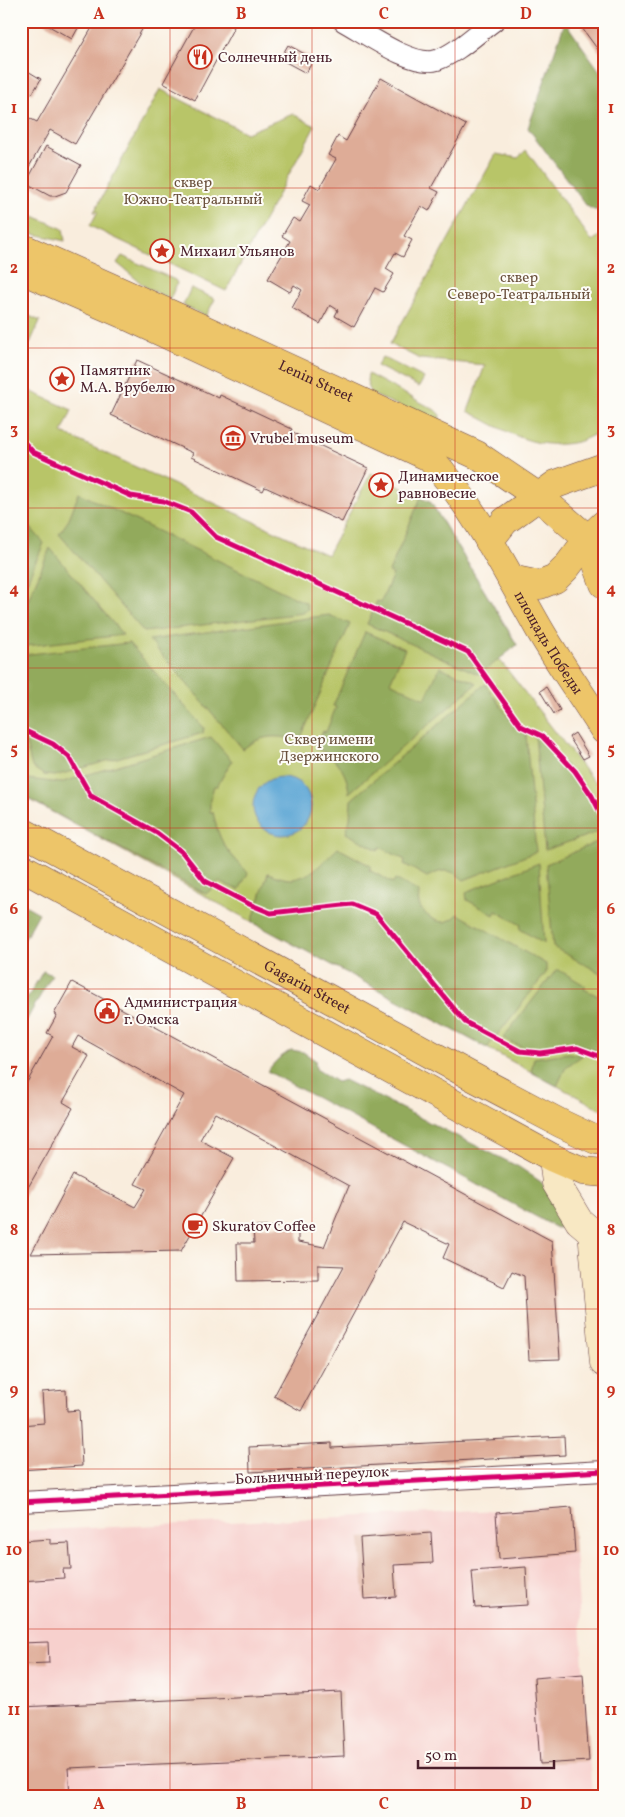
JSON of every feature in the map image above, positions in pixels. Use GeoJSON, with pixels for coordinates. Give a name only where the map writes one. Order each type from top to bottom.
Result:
{"type":"FeatureCollection","features":[{"type":"Feature","properties":{"kind":"main road","name":"Lenin Street"},"geometry":{"type":"LineString","coordinates":[[21,247],[477,455],[539,497]]}},
{"type":"Feature","properties":{"kind":"main road","name":"Lenin Street"},"geometry":{"type":"LineString","coordinates":[[21,270],[127,316],[429,457]]}},
{"type":"Feature","properties":{"kind":"main road","name":"площадь Победы"},"geometry":{"type":"LineString","coordinates":[[429,457],[454,487],[488,541],[519,580],[544,637],[604,730]]}},
{"type":"Feature","properties":{"kind":"main road"},"geometry":{"type":"LineString","coordinates":[[488,541],[504,521],[556,484],[604,467]]}},
{"type":"Feature","properties":{"kind":"main road"},"geometry":{"type":"LineString","coordinates":[[539,497],[596,532],[604,584]]}},
{"type":"Feature","properties":{"kind":"main road"},"geometry":{"type":"LineString","coordinates":[[519,580],[540,585],[555,579],[596,532]]}},
{"type":"Feature","properties":{"kind":"main road","name":"Gagarin Street"},"geometry":{"type":"LineString","coordinates":[[21,831],[537,1111],[600,1141]]}},
{"type":"Feature","properties":{"kind":"main road"},"geometry":{"type":"LineString","coordinates":[[21,867],[553,1158],[583,1171],[600,1173]]}},
{"type":"Feature","properties":{"kind":"main road"},"geometry":{"type":"LineString","coordinates":[[260,997],[275,970]]}},
{"type":"Feature","properties":{"kind":"main road"},"geometry":{"type":"LineString","coordinates":[[553,1158],[556,1183],[579,1221],[598,1228],[604,1363]]}},
{"type":"Feature","properties":{"kind":"street"},"geometry":{"type":"LineString","coordinates":[[344,21],[406,57],[427,62],[437,60],[450,53],[494,21]]}},
{"type":"Feature","properties":{"kind":"street","name":"Больничный переулок"},"geometry":{"type":"LineString","coordinates":[[21,1502],[604,1471]]}},
{"type":"Feature","properties":{"kind":"shaded area"},"geometry":{"type":"Polygon","coordinates":[[[572,1507],[592,1796],[21,1796],[21,1531],[572,1507]]]}},
{"type":"Feature","properties":{"kind":"green space"},"geometry":{"type":"Polygon","coordinates":[[[565,22],[604,77],[604,209],[599,210],[592,209],[586,205],[528,128],[565,22]]]}},
{"type":"Feature","properties":{"kind":"green space","name":"сквер Южно-Театральный"},"geometry":{"type":"Polygon","coordinates":[[[160,89],[246,133],[293,114],[315,126],[226,291],[90,226],[98,211],[94,212],[160,89]]]}},
{"type":"Feature","properties":{"kind":"green space","name":"сквер Северо-Театральный"},"geometry":{"type":"Polygon","coordinates":[[[526,150],[592,241],[604,233],[604,430],[584,440],[572,443],[557,444],[530,441],[505,431],[468,411],[485,365],[420,359],[390,344],[496,154],[518,158],[526,150]]]}},
{"type":"Feature","properties":{"kind":"green space"},"geometry":{"type":"Polygon","coordinates":[[[21,215],[32,219],[34,216],[63,229],[65,241],[21,231],[21,215]]]}},
{"type":"Feature","properties":{"kind":"green space"},"geometry":{"type":"Polygon","coordinates":[[[122,256],[175,280],[177,283],[170,299],[147,288],[117,263],[122,256]]]}},
{"type":"Feature","properties":{"kind":"green space"},"geometry":{"type":"Polygon","coordinates":[[[191,288],[215,299],[206,316],[183,305],[191,288]]]}},
{"type":"Feature","properties":{"kind":"green space"},"geometry":{"type":"Polygon","coordinates":[[[21,312],[40,321],[21,363],[21,312]]]}},
{"type":"Feature","properties":{"kind":"green space"},"geometry":{"type":"Polygon","coordinates":[[[382,357],[424,378],[419,387],[377,366],[382,357]]]}},
{"type":"Feature","properties":{"kind":"green space"},"geometry":{"type":"Polygon","coordinates":[[[368,374],[435,410],[440,415],[439,423],[371,394],[367,381],[368,374]]]}},
{"type":"Feature","properties":{"kind":"green space","name":"Сквер имени Дзержинского"},"geometry":{"type":"Polygon","coordinates":[[[21,387],[72,410],[62,433],[327,555],[371,473],[430,501],[517,645],[499,659],[594,782],[602,779],[604,782],[604,1111],[21,795],[21,387]]]}},
{"type":"Feature","properties":{"kind":"green space"},"geometry":{"type":"Polygon","coordinates":[[[79,493],[306,603],[308,609],[303,613],[144,632],[59,534],[68,521],[79,493]]]}},
{"type":"Feature","properties":{"kind":"green space"},"geometry":{"type":"Polygon","coordinates":[[[421,497],[430,501],[517,645],[478,674],[367,624],[377,601],[381,602],[393,574],[389,572],[421,497]]]}},
{"type":"Feature","properties":{"kind":"green space"},"geometry":{"type":"Polygon","coordinates":[[[21,517],[44,543],[21,595],[21,517]]]}},
{"type":"Feature","properties":{"kind":"green space"},"geometry":{"type":"Polygon","coordinates":[[[50,548],[123,635],[26,646],[21,642],[21,617],[50,548]]]}},
{"type":"Feature","properties":{"kind":"green space"},"geometry":{"type":"Polygon","coordinates":[[[329,615],[350,624],[300,740],[270,737],[257,740],[243,749],[149,640],[329,615]]]}},
{"type":"Feature","properties":{"kind":"green space"},"geometry":{"type":"Polygon","coordinates":[[[365,632],[405,649],[390,682],[425,699],[440,667],[477,683],[349,793],[346,778],[335,760],[316,748],[323,731],[326,732],[336,707],[333,706],[365,632]]]}},
{"type":"Feature","properties":{"kind":"green space"},"geometry":{"type":"Polygon","coordinates":[[[129,643],[204,728],[203,733],[55,776],[44,775],[32,767],[21,724],[21,655],[129,643]]]}},
{"type":"Feature","properties":{"kind":"green space"},"geometry":{"type":"Polygon","coordinates":[[[485,684],[515,726],[526,734],[536,852],[464,880],[455,873],[446,871],[427,877],[404,864],[405,860],[380,847],[378,850],[346,833],[350,819],[351,800],[485,684]]]}},
{"type":"Feature","properties":{"kind":"green space"},"geometry":{"type":"Polygon","coordinates":[[[535,735],[554,752],[576,778],[594,806],[604,830],[545,850],[535,735]]]}},
{"type":"Feature","properties":{"kind":"green space"},"geometry":{"type":"Polygon","coordinates":[[[211,737],[232,761],[217,786],[214,786],[210,800],[210,812],[213,812],[218,832],[225,846],[248,873],[239,890],[219,882],[206,894],[21,795],[21,784],[28,779],[60,783],[211,737]]]}},
{"type":"Feature","properties":{"kind":"green space"},"geometry":{"type":"Polygon","coordinates":[[[604,839],[604,975],[553,947],[546,864],[604,839]]]}},
{"type":"Feature","properties":{"kind":"green space"},"geometry":{"type":"Polygon","coordinates":[[[338,848],[371,866],[369,870],[393,883],[395,879],[419,892],[421,908],[431,918],[444,922],[451,920],[458,914],[546,964],[546,973],[487,1048],[252,922],[268,873],[291,879],[298,878],[317,868],[338,848]]]}},
{"type":"Feature","properties":{"kind":"green space"},"geometry":{"type":"Polygon","coordinates":[[[539,863],[544,944],[520,929],[521,925],[496,911],[494,915],[467,900],[466,892],[539,863]]]}},
{"type":"Feature","properties":{"kind":"green space"},"geometry":{"type":"Polygon","coordinates":[[[21,903],[39,913],[22,944],[21,944],[21,903]]]}},
{"type":"Feature","properties":{"kind":"green space"},"geometry":{"type":"Polygon","coordinates":[[[557,969],[586,986],[584,989],[604,999],[604,1054],[570,1043],[558,1043],[535,1049],[519,1046],[503,1038],[557,969]]]}},
{"type":"Feature","properties":{"kind":"green space"},"geometry":{"type":"Polygon","coordinates":[[[43,971],[52,975],[21,1030],[21,1009],[43,971]]]}},
{"type":"Feature","properties":{"kind":"green space"},"geometry":{"type":"Polygon","coordinates":[[[291,1050],[303,1052],[315,1060],[316,1069],[337,1082],[344,1080],[519,1167],[541,1182],[573,1225],[557,1228],[267,1071],[278,1059],[291,1050]]]}},
{"type":"Feature","properties":{"kind":"green space"},"geometry":{"type":"Polygon","coordinates":[[[568,1053],[583,1055],[566,1067],[557,1086],[531,1072],[534,1058],[568,1053]]]}},
{"type":"Feature","properties":{"kind":"water"},"geometry":{"type":"Polygon","coordinates":[[[282,777],[293,779],[303,785],[309,795],[311,806],[309,817],[303,827],[293,833],[282,835],[271,833],[261,827],[255,817],[253,806],[255,795],[261,785],[271,779],[282,777]]]}},
{"type":"Feature","properties":{"kind":"building"},"geometry":{"type":"Polygon","coordinates":[[[40,21],[82,21],[72,39],[40,21]]]}},
{"type":"Feature","properties":{"kind":"building"},"geometry":{"type":"Polygon","coordinates":[[[96,21],[147,21],[75,144],[50,130],[21,181],[21,114],[37,122],[96,21]]]}},
{"type":"Feature","properties":{"kind":"building"},"geometry":{"type":"Polygon","coordinates":[[[197,21],[223,21],[234,27],[195,100],[163,83],[197,21]]]}},
{"type":"Feature","properties":{"kind":"building"},"geometry":{"type":"Polygon","coordinates":[[[592,21],[604,21],[604,58],[582,28],[592,21]]]}},
{"type":"Feature","properties":{"kind":"building"},"geometry":{"type":"Polygon","coordinates":[[[288,45],[314,59],[306,73],[280,59],[288,45]]]}},
{"type":"Feature","properties":{"kind":"building"},"geometry":{"type":"Polygon","coordinates":[[[21,67],[41,79],[32,94],[21,87],[21,67]]]}},
{"type":"Feature","properties":{"kind":"building"},"geometry":{"type":"Polygon","coordinates":[[[381,78],[466,125],[431,188],[439,192],[429,211],[421,206],[404,236],[412,240],[403,257],[395,253],[386,269],[394,274],[383,292],[375,288],[354,327],[335,316],[338,310],[330,305],[320,324],[292,308],[302,290],[294,285],[290,292],[268,279],[290,241],[282,236],[293,218],[300,222],[310,205],[302,201],[311,184],[319,189],[336,159],[328,155],[338,136],[346,141],[381,78]]]}},
{"type":"Feature","properties":{"kind":"building"},"geometry":{"type":"Polygon","coordinates":[[[46,146],[81,165],[66,192],[55,196],[50,196],[26,183],[46,146]]]}},
{"type":"Feature","properties":{"kind":"building","name":"Vrubel museum"},"geometry":{"type":"Polygon","coordinates":[[[137,360],[219,398],[220,395],[292,429],[291,432],[368,468],[342,522],[265,487],[263,491],[191,457],[193,453],[111,415],[137,360]]]}},
{"type":"Feature","properties":{"kind":"building"},"geometry":{"type":"Polygon","coordinates":[[[546,687],[560,710],[554,714],[540,691],[546,687]]]}},
{"type":"Feature","properties":{"kind":"building"},"geometry":{"type":"Polygon","coordinates":[[[575,733],[589,756],[583,759],[569,737],[575,733]]]}},
{"type":"Feature","properties":{"kind":"building"},"geometry":{"type":"Polygon","coordinates":[[[72,982],[552,1241],[560,1359],[529,1360],[524,1276],[512,1271],[504,1287],[443,1258],[449,1244],[403,1222],[301,1411],[274,1396],[344,1266],[318,1265],[318,1280],[238,1281],[237,1243],[254,1243],[253,1227],[298,1226],[298,1242],[324,1247],[349,1186],[215,1113],[200,1140],[234,1158],[181,1251],[31,1254],[73,1175],[135,1207],[146,1189],[135,1184],[184,1095],[78,1036],[72,1047],[89,1056],[63,1102],[73,1108],[21,1200],[21,1093],[53,1036],[47,1033],[57,1015],[54,1014],[72,982]]]}},
{"type":"Feature","properties":{"kind":"building"},"geometry":{"type":"Polygon","coordinates":[[[21,1273],[28,1315],[21,1316],[21,1273]]]}},
{"type":"Feature","properties":{"kind":"building"},"geometry":{"type":"Polygon","coordinates":[[[66,1390],[67,1411],[79,1410],[82,1466],[21,1470],[21,1425],[44,1423],[42,1392],[66,1390]]]}},
{"type":"Feature","properties":{"kind":"building"},"geometry":{"type":"Polygon","coordinates":[[[564,1436],[565,1455],[250,1472],[249,1447],[332,1443],[332,1448],[564,1436]]]}},
{"type":"Feature","properties":{"kind":"building"},"geometry":{"type":"Polygon","coordinates":[[[572,1507],[575,1553],[499,1559],[496,1513],[572,1507]]]}},
{"type":"Feature","properties":{"kind":"building"},"geometry":{"type":"Polygon","coordinates":[[[431,1533],[433,1563],[394,1565],[396,1597],[364,1599],[360,1538],[431,1533]]]}},
{"type":"Feature","properties":{"kind":"building"},"geometry":{"type":"Polygon","coordinates":[[[50,1539],[50,1544],[69,1543],[71,1569],[63,1569],[64,1578],[21,1581],[21,1541],[50,1539]]]}},
{"type":"Feature","properties":{"kind":"building"},"geometry":{"type":"Polygon","coordinates":[[[526,1567],[528,1605],[475,1608],[472,1571],[526,1567]]]}},
{"type":"Feature","properties":{"kind":"building"},"geometry":{"type":"Polygon","coordinates":[[[48,1642],[49,1663],[22,1664],[21,1643],[48,1642]]]}},
{"type":"Feature","properties":{"kind":"building"},"geometry":{"type":"Polygon","coordinates":[[[583,1674],[589,1761],[540,1764],[534,1678],[583,1674]]]}},
{"type":"Feature","properties":{"kind":"building"},"geometry":{"type":"Polygon","coordinates":[[[341,1692],[344,1756],[68,1768],[70,1796],[21,1796],[21,1707],[341,1692]]]}},
{"type":"Feature","properties":{"kind":"cycle path"},"geometry":{"type":"LineString","coordinates":[[21,439],[33,452],[131,496],[163,501],[191,512],[216,537],[468,652],[521,726],[542,736],[575,771],[592,796],[604,820]]}},
{"type":"Feature","properties":{"kind":"cycle path"},"geometry":{"type":"LineString","coordinates":[[21,729],[53,744],[69,757],[91,796],[157,833],[182,852],[205,881],[271,913],[352,904],[376,914],[465,1022],[520,1051],[540,1053],[577,1048],[604,1058]]}},
{"type":"Feature","properties":{"kind":"cycle path"},"geometry":{"type":"LineString","coordinates":[[21,1502],[604,1471]]}},
{"type":"Feature","properties":{"kind":"place","name":"Солнечный день"},"geometry":{"type":"Point","coordinates":[200,57]}},
{"type":"Feature","properties":{"kind":"place","name":"Михаил Ульянов"},"geometry":{"type":"Point","coordinates":[162,251]}},
{"type":"Feature","properties":{"kind":"place","name":"Памятник М.А. Врубелю"},"geometry":{"type":"Point","coordinates":[62,379]}},
{"type":"Feature","properties":{"kind":"place","name":"Vrubel museum"},"geometry":{"type":"Point","coordinates":[233,438]}},
{"type":"Feature","properties":{"kind":"place","name":"Динамическое равновесие"},"geometry":{"type":"Point","coordinates":[381,485]}},
{"type":"Feature","properties":{"kind":"place","name":"Администрация г. Омска"},"geometry":{"type":"Point","coordinates":[107,1011]}},
{"type":"Feature","properties":{"kind":"place","name":"Skuratov Coffee"},"geometry":{"type":"Point","coordinates":[195,1226]}}]}
